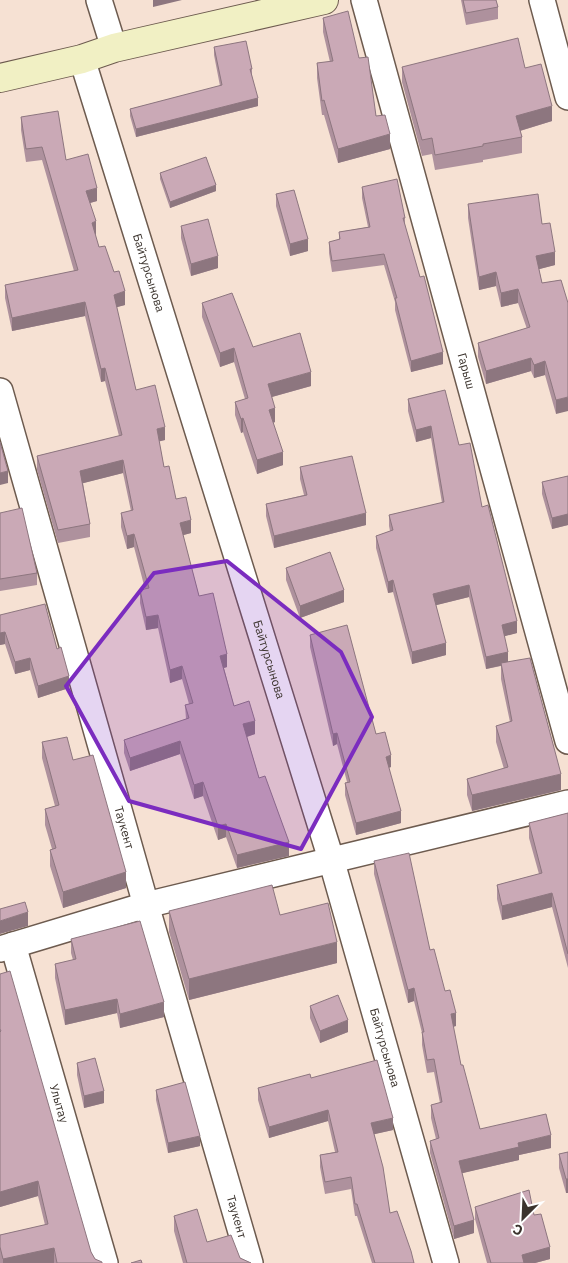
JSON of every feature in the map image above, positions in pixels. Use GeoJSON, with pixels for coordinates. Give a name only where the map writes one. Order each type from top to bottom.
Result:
{"type":"FeatureCollection","features":[{"type":"Feature","properties":{"kind":"main road"},"geometry":{"type":"LineString","coordinates":[[0,78],[82,59],[114,48],[324,0]]}},
{"type":"Feature","properties":{"kind":"street"},"geometry":{"type":"LineString","coordinates":[[99,0],[114,48]]}},
{"type":"Feature","properties":{"kind":"street","name":"Гарыш"},"geometry":{"type":"LineString","coordinates":[[364,0],[568,741]]}},
{"type":"Feature","properties":{"kind":"street"},"geometry":{"type":"LineString","coordinates":[[542,0],[568,97]]}},
{"type":"Feature","properties":{"kind":"street","name":"Байтурсынова"},"geometry":{"type":"LineString","coordinates":[[82,59],[331,859],[446,1263]]}},
{"type":"Feature","properties":{"kind":"street","name":"Таукент"},"geometry":{"type":"LineString","coordinates":[[0,391],[250,1263]]}},
{"type":"Feature","properties":{"kind":"street"},"geometry":{"type":"LineString","coordinates":[[6,947],[146,905],[331,859],[568,804]]}},
{"type":"Feature","properties":{"kind":"street","name":"Улытау"},"geometry":{"type":"LineString","coordinates":[[6,947],[105,1263]]}},
{"type":"Feature","properties":{"kind":"highlighted area"},"geometry":{"type":"Polygon","coordinates":[[[227,561],[341,652],[372,717],[301,849],[129,801],[66,686],[154,573],[227,561]]]}},
{"type":"Feature","properties":{"kind":"building"},"geometry":{"type":"Polygon","coordinates":[[[463,0],[496,0],[498,7],[466,13],[463,0]]]}},
{"type":"Feature","properties":{"kind":"building"},"geometry":{"type":"Polygon","coordinates":[[[348,11],[359,58],[368,57],[376,116],[385,115],[390,134],[338,149],[324,100],[322,101],[317,63],[333,61],[323,18],[348,11]]]}},
{"type":"Feature","properties":{"kind":"building"},"geometry":{"type":"Polygon","coordinates":[[[518,38],[525,68],[541,64],[552,106],[516,116],[522,137],[435,155],[432,138],[422,140],[402,67],[518,38]]]}},
{"type":"Feature","properties":{"kind":"building"},"geometry":{"type":"Polygon","coordinates":[[[246,41],[252,69],[250,69],[258,98],[136,129],[130,109],[222,85],[214,47],[246,41]]]}},
{"type":"Feature","properties":{"kind":"building"},"geometry":{"type":"Polygon","coordinates":[[[58,111],[66,160],[88,154],[97,188],[86,191],[96,221],[92,223],[99,247],[105,246],[114,272],[119,271],[125,291],[114,295],[136,390],[155,385],[165,427],[157,429],[164,467],[169,466],[176,499],[186,497],[191,520],[180,523],[199,596],[213,593],[227,654],[220,656],[234,706],[249,701],[255,721],[243,724],[259,778],[265,776],[289,842],[237,855],[226,824],[218,826],[203,782],[194,785],[180,741],[130,758],[124,740],[189,718],[185,705],[193,703],[182,666],[170,670],[158,615],[146,617],[140,590],[149,588],[134,534],[127,536],[121,513],[133,510],[123,460],[80,471],[90,524],[58,530],[37,456],[122,435],[105,368],[101,369],[85,302],[12,318],[5,285],[78,270],[42,147],[26,149],[21,117],[58,111]]]}},
{"type":"Feature","properties":{"kind":"building"},"geometry":{"type":"Polygon","coordinates":[[[206,157],[216,185],[170,202],[160,173],[206,157]]]}},
{"type":"Feature","properties":{"kind":"building"},"geometry":{"type":"Polygon","coordinates":[[[397,179],[405,218],[403,218],[420,277],[424,276],[443,352],[411,361],[395,298],[397,298],[384,254],[332,261],[329,242],[340,239],[339,232],[370,227],[362,187],[397,179]]]}},
{"type":"Feature","properties":{"kind":"building"},"geometry":{"type":"Polygon","coordinates":[[[294,190],[308,239],[290,244],[276,194],[294,190]]]}},
{"type":"Feature","properties":{"kind":"building"},"geometry":{"type":"Polygon","coordinates":[[[538,194],[542,224],[550,223],[555,252],[536,256],[542,283],[561,280],[568,303],[568,397],[556,400],[545,361],[534,365],[531,358],[486,371],[478,343],[530,327],[518,289],[501,293],[496,272],[479,277],[468,204],[538,194]]]}},
{"type":"Feature","properties":{"kind":"building"},"geometry":{"type":"Polygon","coordinates":[[[208,219],[218,256],[191,264],[181,226],[208,219]]]}},
{"type":"Feature","properties":{"kind":"building"},"geometry":{"type":"Polygon","coordinates":[[[232,293],[253,347],[300,333],[311,372],[268,384],[275,408],[269,410],[283,452],[257,460],[243,418],[241,419],[235,402],[248,398],[234,348],[220,353],[202,303],[232,293]]]}},
{"type":"Feature","properties":{"kind":"building"},"geometry":{"type":"Polygon","coordinates":[[[445,390],[459,445],[470,443],[482,507],[488,505],[517,621],[502,625],[508,652],[486,657],[469,585],[433,594],[446,643],[412,652],[393,580],[388,582],[376,536],[393,530],[389,515],[444,502],[431,426],[416,430],[408,399],[445,390]]]}},
{"type":"Feature","properties":{"kind":"building"},"geometry":{"type":"Polygon","coordinates":[[[0,442],[8,471],[0,473],[0,442]]]}},
{"type":"Feature","properties":{"kind":"building"},"geometry":{"type":"Polygon","coordinates":[[[352,456],[366,513],[274,536],[266,504],[307,495],[300,467],[352,456]]]}},
{"type":"Feature","properties":{"kind":"building"},"geometry":{"type":"Polygon","coordinates":[[[568,476],[568,514],[552,518],[542,482],[568,476]]]}},
{"type":"Feature","properties":{"kind":"building"},"geometry":{"type":"Polygon","coordinates":[[[22,508],[37,573],[0,579],[0,513],[22,508]]]}},
{"type":"Feature","properties":{"kind":"building"},"geometry":{"type":"Polygon","coordinates":[[[330,552],[344,590],[300,606],[286,568],[330,552]]]}},
{"type":"Feature","properties":{"kind":"building"},"geometry":{"type":"Polygon","coordinates":[[[45,604],[57,649],[61,647],[69,676],[38,686],[30,658],[15,662],[5,632],[0,633],[0,615],[45,604]]]}},
{"type":"Feature","properties":{"kind":"building"},"geometry":{"type":"Polygon","coordinates":[[[347,625],[376,734],[385,732],[391,755],[386,757],[401,811],[356,823],[345,783],[350,782],[337,733],[333,734],[310,635],[347,625]]]}},
{"type":"Feature","properties":{"kind":"building"},"geometry":{"type":"Polygon","coordinates":[[[530,658],[561,774],[472,795],[467,779],[508,767],[496,726],[512,721],[501,663],[530,658]]]}},
{"type":"Feature","properties":{"kind":"building"},"geometry":{"type":"Polygon","coordinates":[[[67,737],[73,760],[93,755],[126,872],[63,892],[50,850],[56,848],[45,809],[59,805],[42,742],[67,737]]]}},
{"type":"Feature","properties":{"kind":"building"},"geometry":{"type":"Polygon","coordinates":[[[568,813],[568,954],[552,893],[502,906],[497,885],[542,873],[529,823],[568,813]]]}},
{"type":"Feature","properties":{"kind":"building"},"geometry":{"type":"Polygon","coordinates":[[[409,853],[430,950],[434,949],[445,991],[450,990],[456,1013],[451,1014],[461,1065],[463,1065],[480,1129],[546,1114],[551,1135],[518,1143],[519,1147],[459,1161],[474,1220],[454,1226],[430,1141],[439,1138],[431,1105],[442,1102],[434,1059],[427,1060],[422,1032],[424,1032],[414,988],[408,990],[374,861],[409,853]]]}},
{"type":"Feature","properties":{"kind":"building"},"geometry":{"type":"Polygon","coordinates":[[[272,885],[280,915],[328,903],[337,942],[189,979],[169,911],[272,885]]]}},
{"type":"Feature","properties":{"kind":"building"},"geometry":{"type":"Polygon","coordinates":[[[25,902],[28,912],[0,921],[0,909],[25,902]]]}},
{"type":"Feature","properties":{"kind":"building"},"geometry":{"type":"Polygon","coordinates":[[[140,921],[164,1002],[120,1014],[117,999],[65,1010],[55,964],[76,959],[71,939],[140,921]]]}},
{"type":"Feature","properties":{"kind":"building"},"geometry":{"type":"Polygon","coordinates":[[[10,971],[91,1252],[95,1259],[102,1263],[57,1263],[54,1248],[3,1259],[0,1235],[48,1224],[38,1181],[0,1192],[0,974],[10,971]]]}},
{"type":"Feature","properties":{"kind":"building"},"geometry":{"type":"Polygon","coordinates":[[[338,995],[348,1020],[320,1031],[310,1006],[338,995]]]}},
{"type":"Feature","properties":{"kind":"building"},"geometry":{"type":"Polygon","coordinates":[[[95,1058],[104,1091],[84,1096],[77,1063],[95,1058]]]}},
{"type":"Feature","properties":{"kind":"building"},"geometry":{"type":"Polygon","coordinates":[[[377,1060],[393,1118],[371,1123],[383,1167],[390,1213],[397,1211],[414,1263],[375,1263],[357,1204],[355,1204],[351,1177],[325,1182],[320,1155],[338,1152],[328,1110],[269,1127],[258,1088],[310,1074],[311,1078],[377,1060]]]}},
{"type":"Feature","properties":{"kind":"building"},"geometry":{"type":"Polygon","coordinates":[[[185,1082],[200,1136],[168,1143],[156,1090],[185,1082]]]}},
{"type":"Feature","properties":{"kind":"building"},"geometry":{"type":"Polygon","coordinates":[[[568,1152],[568,1179],[566,1179],[559,1154],[568,1152]]]}},
{"type":"Feature","properties":{"kind":"building"},"geometry":{"type":"Polygon","coordinates":[[[529,1190],[534,1215],[541,1214],[550,1247],[522,1255],[524,1263],[491,1263],[475,1207],[529,1190]]]}},
{"type":"Feature","properties":{"kind":"building"},"geometry":{"type":"Polygon","coordinates":[[[197,1209],[207,1242],[231,1235],[240,1258],[251,1263],[187,1263],[174,1216],[197,1209]]]}},
{"type":"Feature","properties":{"kind":"building"},"geometry":{"type":"Polygon","coordinates":[[[141,1260],[142,1263],[131,1263],[141,1260]]]}}]}
